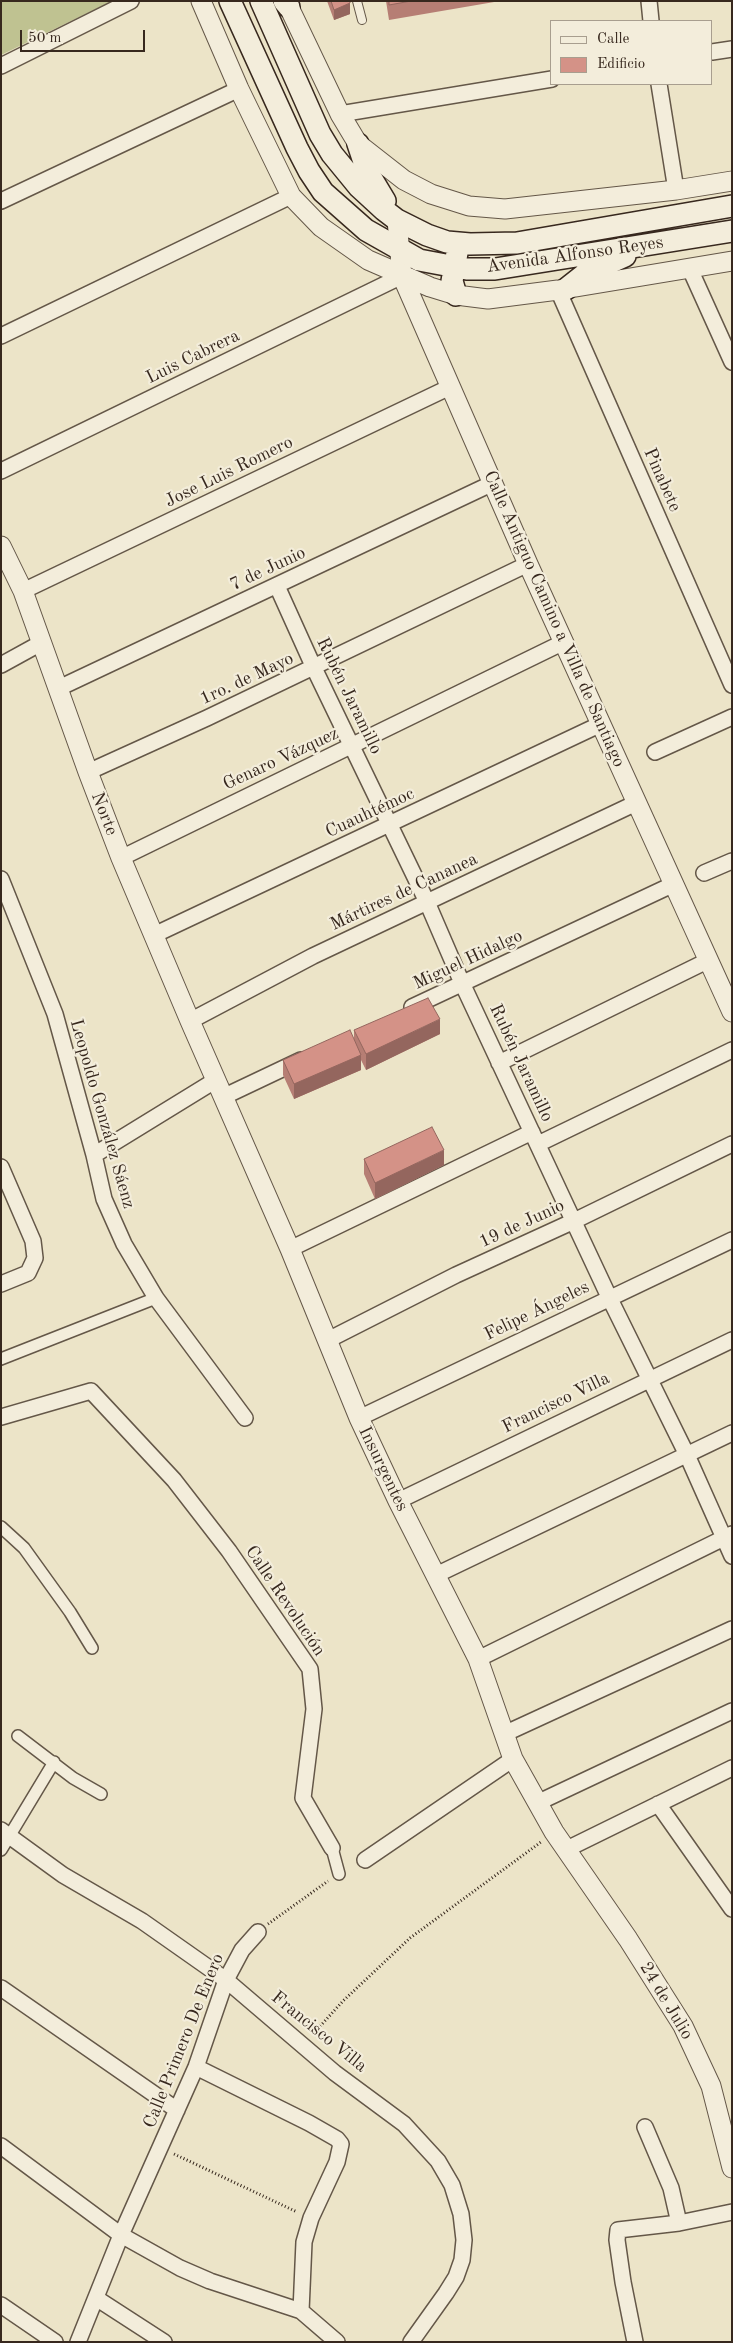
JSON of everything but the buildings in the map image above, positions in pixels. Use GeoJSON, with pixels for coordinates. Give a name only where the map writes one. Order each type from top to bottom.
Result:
{"type":"FeatureCollection","features":[{"type":"Feature","properties":{"kind":"main road","name":"Avenida Alfonso Reyes"},"geometry":{"type":"LineString","coordinates":[[230,1],[309,172],[323,192],[366,230],[419,260],[454,267],[495,269],[732,231]]}},
{"type":"Feature","properties":{"kind":"main road","name":"Avenida Alfonso Reyes"},"geometry":{"type":"LineString","coordinates":[[261,1],[312,116],[332,154],[359,188],[397,220],[427,235],[459,243],[517,243],[732,206]]}},
{"type":"Feature","properties":{"kind":"main road"},"geometry":{"type":"LineString","coordinates":[[358,144],[367,171],[397,220]]}},
{"type":"Feature","properties":{"kind":"main road"},"geometry":{"type":"LineString","coordinates":[[456,295],[452,281],[459,243]]}},
{"type":"Feature","properties":{"kind":"main road"},"geometry":{"type":"LineString","coordinates":[[562,289],[585,274],[641,246]]}},
{"type":"Feature","properties":{"kind":"street"},"geometry":{"type":"LineString","coordinates":[[1,66],[131,1]]}},
{"type":"Feature","properties":{"kind":"street"},"geometry":{"type":"LineString","coordinates":[[201,1],[239,89],[291,196],[305,213],[339,241],[368,260],[402,276],[456,295],[488,299],[732,262]]}},
{"type":"Feature","properties":{"kind":"street"},"geometry":{"type":"LineString","coordinates":[[649,1],[651,20]]}},
{"type":"Feature","properties":{"kind":"street"},"geometry":{"type":"LineString","coordinates":[[289,3],[340,114],[358,144],[416,188],[449,202],[469,206],[519,208],[676,190],[732,181]]}},
{"type":"Feature","properties":{"kind":"street"},"geometry":{"type":"LineString","coordinates":[[713,52],[732,49]]}},
{"type":"Feature","properties":{"kind":"street"},"geometry":{"type":"LineString","coordinates":[[340,114],[550,79]]}},
{"type":"Feature","properties":{"kind":"street"},"geometry":{"type":"LineString","coordinates":[[659,85],[676,190]]}},
{"type":"Feature","properties":{"kind":"street"},"geometry":{"type":"LineString","coordinates":[[1,201],[239,89]]}},
{"type":"Feature","properties":{"kind":"street"},"geometry":{"type":"LineString","coordinates":[[1,336],[291,196]]}},
{"type":"Feature","properties":{"kind":"street","name":"Calle Antiguo Camino a Villa de Santiago"},"geometry":{"type":"LineString","coordinates":[[397,220],[402,276],[528,564],[732,1012]]}},
{"type":"Feature","properties":{"kind":"street"},"geometry":{"type":"LineString","coordinates":[[690,269],[732,362]]}},
{"type":"Feature","properties":{"kind":"street","name":"Luis Cabrera"},"geometry":{"type":"LineString","coordinates":[[1,471],[402,276]]}},
{"type":"Feature","properties":{"kind":"street","name":"Pinabete"},"geometry":{"type":"LineString","coordinates":[[562,289],[732,685]]}},
{"type":"Feature","properties":{"kind":"street","name":"Jose Luis Romero"},"geometry":{"type":"LineString","coordinates":[[23,592],[450,387]]}},
{"type":"Feature","properties":{"kind":"street","name":"7 de Junio"},"geometry":{"type":"LineString","coordinates":[[59,688],[493,483]]}},
{"type":"Feature","properties":{"kind":"street","name":"Norte"},"geometry":{"type":"LineString","coordinates":[[1,546],[23,592],[88,772],[122,858],[216,1080]]}},
{"type":"Feature","properties":{"kind":"street","name":"1ro. de Mayo"},"geometry":{"type":"LineString","coordinates":[[88,772],[314,668],[528,564]]}},
{"type":"Feature","properties":{"kind":"street","name":"Rubén Jaramillo"},"geometry":{"type":"LineString","coordinates":[[277,586],[314,668],[427,902],[462,983],[609,1297],[728,1536],[732,1556]]}},
{"type":"Feature","properties":{"kind":"street","name":"Genaro Vázquez"},"geometry":{"type":"LineString","coordinates":[[122,858],[564,642]]}},
{"type":"Feature","properties":{"kind":"street"},"geometry":{"type":"LineString","coordinates":[[1,665],[41,643]]}},
{"type":"Feature","properties":{"kind":"street"},"geometry":{"type":"LineString","coordinates":[[655,752],[732,717]]}},
{"type":"Feature","properties":{"kind":"street","name":"Cuauhtémoc"},"geometry":{"type":"LineString","coordinates":[[154,935],[601,724]]}},
{"type":"Feature","properties":{"kind":"street","name":"Mártires de Cananea"},"geometry":{"type":"LineString","coordinates":[[190,1021],[313,956],[636,803]]}},
{"type":"Feature","properties":{"kind":"street"},"geometry":{"type":"LineString","coordinates":[[704,873],[732,861]]}},
{"type":"Feature","properties":{"kind":"street","name":"Leopoldo González Sáenz"},"geometry":{"type":"LineString","coordinates":[[1,879],[54,1014],[94,1155],[104,1199],[124,1244],[156,1298],[245,1418]]}},
{"type":"Feature","properties":{"kind":"street","name":"Miguel Hidalgo"},"geometry":{"type":"LineString","coordinates":[[400,1013],[674,884]]}},
{"type":"Feature","properties":{"kind":"street"},"geometry":{"type":"LineString","coordinates":[[499,1063],[709,960]]}},
{"type":"Feature","properties":{"kind":"street"},"geometry":{"type":"LineString","coordinates":[[290,1249],[732,1050]]}},
{"type":"Feature","properties":{"kind":"street"},"geometry":{"type":"LineString","coordinates":[[223,1097],[312,1055]]}},
{"type":"Feature","properties":{"kind":"street"},"geometry":{"type":"LineString","coordinates":[[94,1155],[216,1080]]}},
{"type":"Feature","properties":{"kind":"street","name":"Insurgentes"},"geometry":{"type":"LineString","coordinates":[[216,1080],[290,1249],[359,1418],[398,1501],[478,1659],[513,1759],[554,1832],[567,1849]]}},
{"type":"Feature","properties":{"kind":"street","name":"19 de Junio"},"geometry":{"type":"LineString","coordinates":[[328,1340],[456,1275],[574,1221],[732,1144]]}},
{"type":"Feature","properties":{"kind":"street"},"geometry":{"type":"LineString","coordinates":[[1,1167],[33,1241],[36,1258],[25,1275],[1,1284]]}},
{"type":"Feature","properties":{"kind":"street","name":"Felipe Ángeles"},"geometry":{"type":"LineString","coordinates":[[359,1418],[609,1297],[732,1240]]}},
{"type":"Feature","properties":{"kind":"street"},"geometry":{"type":"LineString","coordinates":[[1,1359],[156,1298]]}},
{"type":"Feature","properties":{"kind":"street","name":"Francisco Villa"},"geometry":{"type":"LineString","coordinates":[[398,1501],[732,1340]]}},
{"type":"Feature","properties":{"kind":"street","name":"Calle Revolución"},"geometry":{"type":"LineString","coordinates":[[1,1417],[91,1391],[174,1480],[229,1552],[310,1669],[314,1709],[303,1798],[332,1848],[339,1874]]}},
{"type":"Feature","properties":{"kind":"street"},"geometry":{"type":"LineString","coordinates":[[436,1575],[732,1433]]}},
{"type":"Feature","properties":{"kind":"street"},"geometry":{"type":"LineString","coordinates":[[1,1527],[24,1548],[70,1612],[92,1648]]}},
{"type":"Feature","properties":{"kind":"street"},"geometry":{"type":"LineString","coordinates":[[478,1659],[728,1536]]}},
{"type":"Feature","properties":{"kind":"street"},"geometry":{"type":"LineString","coordinates":[[504,1734],[732,1629]]}},
{"type":"Feature","properties":{"kind":"street"},"geometry":{"type":"LineString","coordinates":[[538,1803],[732,1711]]}},
{"type":"Feature","properties":{"kind":"street"},"geometry":{"type":"LineString","coordinates":[[18,1736],[73,1778],[101,1794]]}},
{"type":"Feature","properties":{"kind":"street"},"geometry":{"type":"LineString","coordinates":[[365,1860],[513,1759]]}},
{"type":"Feature","properties":{"kind":"street"},"geometry":{"type":"LineString","coordinates":[[1,1850],[5,1833],[54,1762]]}},
{"type":"Feature","properties":{"kind":"street"},"geometry":{"type":"LineString","coordinates":[[567,1849],[732,1768]]}},
{"type":"Feature","properties":{"kind":"street"},"geometry":{"type":"LineString","coordinates":[[658,1804],[732,1909]]}},
{"type":"Feature","properties":{"kind":"street","name":"Francisco Villa"},"geometry":{"type":"LineString","coordinates":[[5,1833],[63,1875],[142,1921],[226,1980],[335,2073],[404,2124],[438,2161],[452,2185],[461,2214],[464,2240],[462,2260],[456,2277],[411,2342]]}},
{"type":"Feature","properties":{"kind":"street","name":"24 de Julio"},"geometry":{"type":"LineString","coordinates":[[567,1849],[683,2026],[711,2086],[728,2135],[732,2168]]}},
{"type":"Feature","properties":{"kind":"street","name":"Calle Primero De Enero"},"geometry":{"type":"LineString","coordinates":[[78,2342],[196,2067],[226,1980],[242,1950],[258,1932]]}},
{"type":"Feature","properties":{"kind":"street"},"geometry":{"type":"LineString","coordinates":[[1,1988],[178,2110]]}},
{"type":"Feature","properties":{"kind":"street"},"geometry":{"type":"LineString","coordinates":[[196,2067],[337,2139],[341,2144],[337,2162],[311,2218],[304,2242],[301,2311]]}},
{"type":"Feature","properties":{"kind":"street"},"geometry":{"type":"LineString","coordinates":[[646,2127],[671,2188],[679,2223]]}},
{"type":"Feature","properties":{"kind":"street"},"geometry":{"type":"LineString","coordinates":[[1,2146],[122,2236],[188,2272],[301,2311],[337,2342]]}},
{"type":"Feature","properties":{"kind":"street"},"geometry":{"type":"LineString","coordinates":[[634,2342],[617,2240],[618,2230],[679,2223],[732,2212]]}},
{"type":"Feature","properties":{"kind":"street"},"geometry":{"type":"LineString","coordinates":[[96,2298],[164,2342]]}},
{"type":"Feature","properties":{"kind":"street"},"geometry":{"type":"LineString","coordinates":[[1,2305],[55,2342]]}},
{"type":"Feature","properties":{"kind":"lane"},"geometry":{"type":"LineString","coordinates":[[357,1],[362,20]]}},
{"type":"Feature","properties":{"kind":"path"},"geometry":{"type":"LineString","coordinates":[[303,2046],[342,2001],[410,1938],[554,1832]]}},
{"type":"Feature","properties":{"kind":"path"},"geometry":{"type":"LineString","coordinates":[[258,1932],[339,1874]]}},
{"type":"Feature","properties":{"kind":"path"},"geometry":{"type":"LineString","coordinates":[[160,2148],[311,2218]]}},
{"type":"Feature","properties":{"kind":"green space"},"geometry":{"type":"Polygon","coordinates":[[[1,1],[112,1],[1,55],[1,1]]]}}]}
